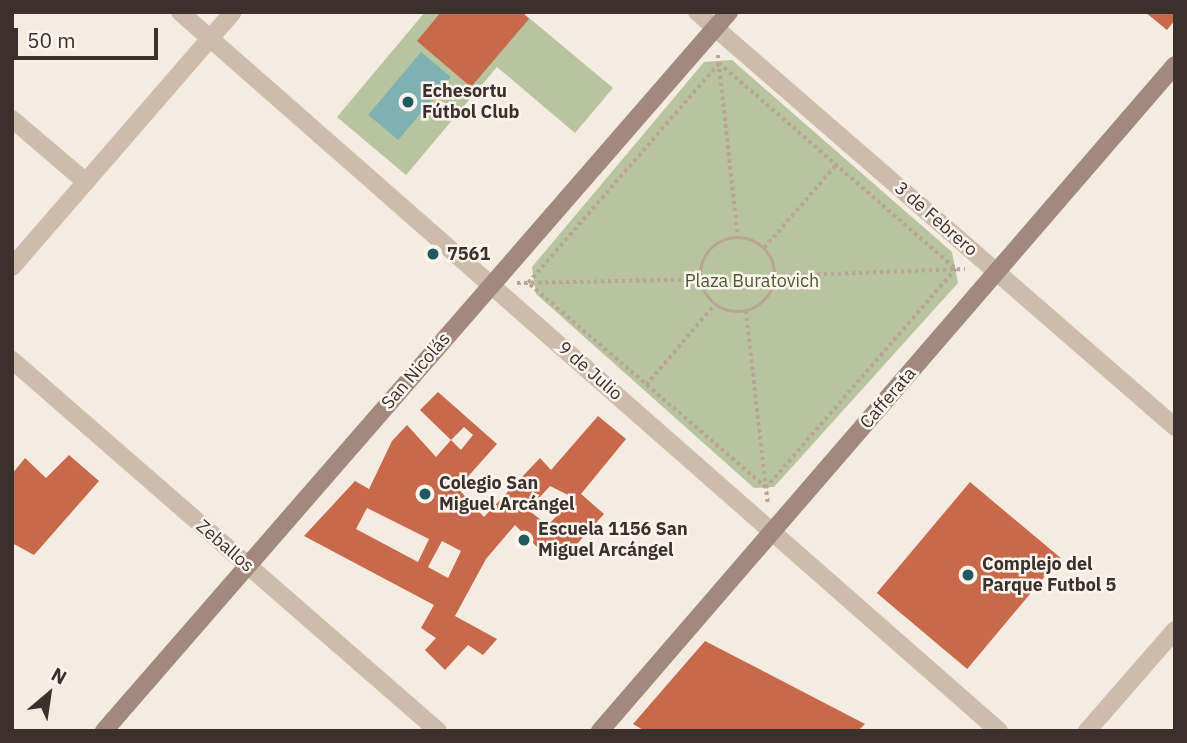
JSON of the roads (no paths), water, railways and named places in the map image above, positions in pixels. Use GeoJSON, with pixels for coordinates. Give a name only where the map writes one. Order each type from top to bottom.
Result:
{"type":"FeatureCollection","features":[{"type":"Feature","properties":{"kind":"street","name":"9 de Julio"},"geometry":{"type":"LineString","coordinates":[[180,12],[999,731]]}},
{"type":"Feature","properties":{"kind":"street"},"geometry":{"type":"LineString","coordinates":[[12,267],[233,12]]}},
{"type":"Feature","properties":{"kind":"street","name":"3 de Febrero"},"geometry":{"type":"LineString","coordinates":[[697,12],[1175,427]]}},
{"type":"Feature","properties":{"kind":"street","name":"San Nicolás"},"geometry":{"type":"LineString","coordinates":[[104,731],[729,12]]}},
{"type":"Feature","properties":{"kind":"street","name":"Cafferata"},"geometry":{"type":"LineString","coordinates":[[600,731],[1175,65]]}},
{"type":"Feature","properties":{"kind":"street"},"geometry":{"type":"LineString","coordinates":[[12,119],[86,182]]}},
{"type":"Feature","properties":{"kind":"street","name":"Zeballos"},"geometry":{"type":"LineString","coordinates":[[12,360],[438,731]]}},
{"type":"Feature","properties":{"kind":"street"},"geometry":{"type":"LineString","coordinates":[[1087,731],[1175,629]]}},
{"type":"Feature","properties":{"kind":"water"},"geometry":{"type":"Polygon","coordinates":[[[421,52],[451,77],[398,140],[368,115],[421,52]]]}},
{"type":"Feature","properties":{"kind":"place","name":"Echesortu Fútbol Club"},"geometry":{"type":"Point","coordinates":[408,102]}},
{"type":"Feature","properties":{"kind":"place","name":"7561"},"geometry":{"type":"Point","coordinates":[433,254]}},
{"type":"Feature","properties":{"kind":"place","name":"Colegio San Miguel Arcángel"},"geometry":{"type":"Point","coordinates":[425,494]}},
{"type":"Feature","properties":{"kind":"place","name":"Escuela 1156 San Miguel Arcángel"},"geometry":{"type":"Point","coordinates":[524,540]}},
{"type":"Feature","properties":{"kind":"place","name":"Complejo del Parque Futbol 5"},"geometry":{"type":"Point","coordinates":[968,575]}},
{"type":"Feature","properties":{"kind":"park label","name":"Plaza Buratovich"},"geometry":{"type":"Point","coordinates":[752,281]}}]}
